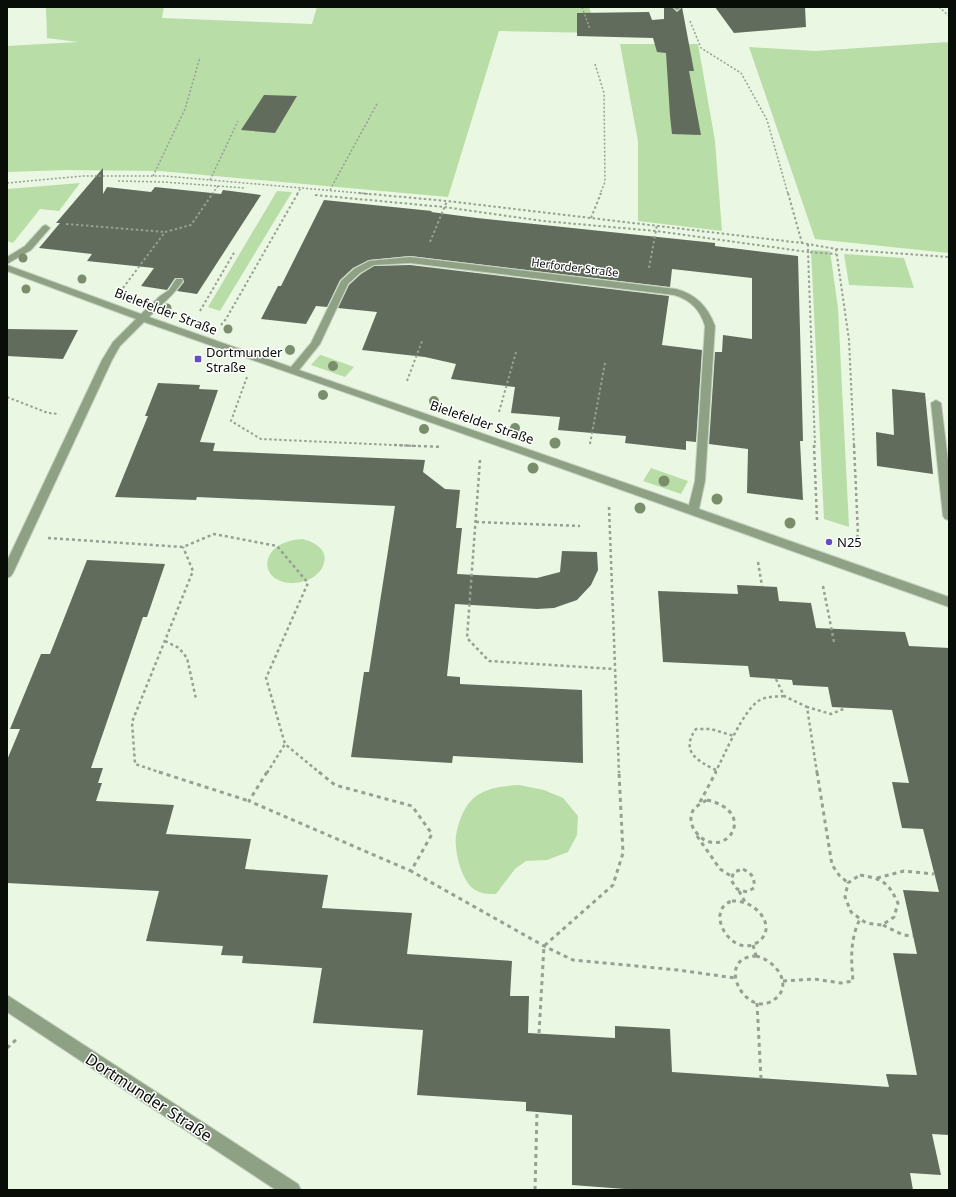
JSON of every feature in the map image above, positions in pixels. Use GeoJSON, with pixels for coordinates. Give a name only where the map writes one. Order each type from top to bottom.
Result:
{"type":"FeatureCollection","features":[{"type":"Feature","properties":{"kind":"street"},"geometry":{"type":"LineString","coordinates":[[7,262],[28,248],[46,228]]}},
{"type":"Feature","properties":{"kind":"street","name":"Herforder Straße"},"geometry":{"type":"LineString","coordinates":[[293,371],[315,344],[344,283],[357,271],[372,263],[392,260],[422,261],[676,292],[687,296],[696,302],[706,314],[710,326],[700,481],[693,511]]}},
{"type":"Feature","properties":{"kind":"street","name":"Bielefelder Straße"},"geometry":{"type":"LineString","coordinates":[[7,268],[145,317],[206,341],[949,602]]}},
{"type":"Feature","properties":{"kind":"street"},"geometry":{"type":"LineString","coordinates":[[7,573],[116,344],[163,298],[172,292],[179,281]]}},
{"type":"Feature","properties":{"kind":"street"},"geometry":{"type":"LineString","coordinates":[[936,403],[949,516]]}},
{"type":"Feature","properties":{"kind":"street","name":"Dortmunder Straße"},"geometry":{"type":"LineString","coordinates":[[7,1003],[292,1190]]}},
{"type":"Feature","properties":{"kind":"path"},"geometry":{"type":"LineString","coordinates":[[582,7],[590,29]]}},
{"type":"Feature","properties":{"kind":"path"},"geometry":{"type":"LineString","coordinates":[[939,7],[949,16]]}},
{"type":"Feature","properties":{"kind":"path"},"geometry":{"type":"LineString","coordinates":[[676,8],[688,16],[701,48],[741,73],[767,120],[802,243]]}},
{"type":"Feature","properties":{"kind":"path"},"geometry":{"type":"LineString","coordinates":[[153,176],[185,109],[200,57]]}},
{"type":"Feature","properties":{"kind":"path"},"geometry":{"type":"LineString","coordinates":[[591,218],[605,182],[604,93],[595,64]]}},
{"type":"Feature","properties":{"kind":"path"},"geometry":{"type":"LineString","coordinates":[[330,190],[378,102]]}},
{"type":"Feature","properties":{"kind":"path"},"geometry":{"type":"LineString","coordinates":[[210,180],[238,121]]}},
{"type":"Feature","properties":{"kind":"path"},"geometry":{"type":"LineString","coordinates":[[7,183],[83,176],[153,176],[210,180],[447,201],[657,225],[802,243],[836,249],[949,257]]}},
{"type":"Feature","properties":{"kind":"path"},"geometry":{"type":"LineString","coordinates":[[118,181],[163,182],[245,188]]}},
{"type":"Feature","properties":{"kind":"path"},"geometry":{"type":"LineString","coordinates":[[46,228],[70,223],[165,232],[191,225],[218,186]]}},
{"type":"Feature","properties":{"kind":"path"},"geometry":{"type":"LineString","coordinates":[[206,341],[226,319],[302,188]]}},
{"type":"Feature","properties":{"kind":"path"},"geometry":{"type":"LineString","coordinates":[[422,261],[447,201]]}},
{"type":"Feature","properties":{"kind":"path"},"geometry":{"type":"LineString","coordinates":[[645,288],[657,225]]}},
{"type":"Feature","properties":{"kind":"path"},"geometry":{"type":"LineString","coordinates":[[110,305],[165,232]]}},
{"type":"Feature","properties":{"kind":"path"},"geometry":{"type":"LineString","coordinates":[[808,244],[808,252],[836,254]]}},
{"type":"Feature","properties":{"kind":"path"},"geometry":{"type":"LineString","coordinates":[[836,249],[849,340],[858,534],[850,567]]}},
{"type":"Feature","properties":{"kind":"path"},"geometry":{"type":"LineString","coordinates":[[200,311],[235,251]]}},
{"type":"Feature","properties":{"kind":"path"},"geometry":{"type":"LineString","coordinates":[[407,381],[422,341]]}},
{"type":"Feature","properties":{"kind":"path"},"geometry":{"type":"LineString","coordinates":[[499,412],[516,352]]}},
{"type":"Feature","properties":{"kind":"path"},"geometry":{"type":"LineString","coordinates":[[590,444],[605,363]]}},
{"type":"Feature","properties":{"kind":"path"},"geometry":{"type":"LineString","coordinates":[[248,373],[231,421],[261,439],[446,447]]}},
{"type":"Feature","properties":{"kind":"path"},"geometry":{"type":"LineString","coordinates":[[7,398],[48,413],[82,415]]}},
{"type":"Feature","properties":{"kind":"path"},"geometry":{"type":"LineString","coordinates":[[480,460],[468,638],[489,662],[614,669]]}},
{"type":"Feature","properties":{"kind":"path"},"geometry":{"type":"LineString","coordinates":[[539,1033],[544,946],[614,885],[623,853],[614,669],[609,507]]}},
{"type":"Feature","properties":{"kind":"path"},"geometry":{"type":"LineString","coordinates":[[476,522],[580,526]]}},
{"type":"Feature","properties":{"kind":"path"},"geometry":{"type":"LineString","coordinates":[[24,537],[183,547],[214,534],[277,546],[308,583],[266,678],[285,744],[335,785],[412,806],[432,834],[411,871]]}},
{"type":"Feature","properties":{"kind":"path"},"geometry":{"type":"LineString","coordinates":[[183,547],[193,571],[132,722],[136,764],[250,801],[411,871],[544,946],[573,960],[678,970],[735,978]]}},
{"type":"Feature","properties":{"kind":"path"},"geometry":{"type":"LineString","coordinates":[[758,562],[762,586]]}},
{"type":"Feature","properties":{"kind":"path"},"geometry":{"type":"LineString","coordinates":[[823,586],[834,642]]}},
{"type":"Feature","properties":{"kind":"path"},"geometry":{"type":"LineString","coordinates":[[165,641],[179,648],[187,658],[196,698]]}},
{"type":"Feature","properties":{"kind":"path"},"geometry":{"type":"LineString","coordinates":[[776,679],[784,696]]}},
{"type":"Feature","properties":{"kind":"path"},"geometry":{"type":"LineString","coordinates":[[731,876],[720,869],[691,826],[690,816],[692,810],[700,802],[745,716],[754,703],[759,699],[784,696],[807,707],[831,714],[846,708]]}},
{"type":"Feature","properties":{"kind":"path"},"geometry":{"type":"LineString","coordinates":[[807,707],[832,865],[848,883]]}},
{"type":"Feature","properties":{"kind":"path"},"geometry":{"type":"LineString","coordinates":[[716,770],[702,763],[693,755],[689,745],[690,735],[696,729],[711,729],[734,736]]}},
{"type":"Feature","properties":{"kind":"path"},"geometry":{"type":"LineString","coordinates":[[250,801],[285,744]]}},
{"type":"Feature","properties":{"kind":"path"},"geometry":{"type":"LineString","coordinates":[[694,830],[699,836],[713,842],[727,838],[732,834],[734,828],[732,814],[728,808],[714,801],[707,800],[700,802]]}},
{"type":"Feature","properties":{"kind":"path"},"geometry":{"type":"LineString","coordinates":[[740,891],[748,892],[754,888],[755,880],[753,876],[751,873],[743,869],[735,870],[731,876],[732,883],[740,891],[745,902]]}},
{"type":"Feature","properties":{"kind":"path"},"geometry":{"type":"LineString","coordinates":[[913,936],[903,935],[882,925],[866,923],[851,912],[845,897],[848,883],[860,875],[876,878],[904,871],[934,874]]}},
{"type":"Feature","properties":{"kind":"path"},"geometry":{"type":"LineString","coordinates":[[876,878],[890,888],[898,903],[894,917],[882,925]]}},
{"type":"Feature","properties":{"kind":"path"},"geometry":{"type":"LineString","coordinates":[[740,901],[745,902],[752,905],[761,914],[766,925],[763,937],[754,945],[740,945],[726,936],[719,922],[722,911],[729,903],[740,901]]}},
{"type":"Feature","properties":{"kind":"path"},"geometry":{"type":"LineString","coordinates":[[783,981],[814,979],[841,983],[853,981],[851,954],[852,942],[854,929],[860,919]]}},
{"type":"Feature","properties":{"kind":"path"},"geometry":{"type":"LineString","coordinates":[[754,945],[756,956]]}},
{"type":"Feature","properties":{"kind":"path"},"geometry":{"type":"LineString","coordinates":[[756,956],[769,960],[778,969],[783,981],[780,995],[770,1003],[757,1004],[742,994],[735,978],[737,966],[745,958],[756,956]]}},
{"type":"Feature","properties":{"kind":"path"},"geometry":{"type":"LineString","coordinates":[[757,1004],[761,1079]]}},
{"type":"Feature","properties":{"kind":"path"},"geometry":{"type":"LineString","coordinates":[[534,1190],[536,1112]]}},
{"type":"Feature","properties":{"kind":"green space"},"geometry":{"type":"Polygon","coordinates":[[[46,7],[164,7],[162,18],[312,24],[317,7],[589,7],[598,33],[499,31],[448,197],[160,171],[66,170],[7,172],[7,46],[78,42],[47,38],[46,7]]]}},
{"type":"Feature","properties":{"kind":"green space"},"geometry":{"type":"Polygon","coordinates":[[[947,42],[949,45],[949,253],[815,239],[749,47],[815,51],[947,42]]]}},
{"type":"Feature","properties":{"kind":"green space"},"geometry":{"type":"Polygon","coordinates":[[[620,44],[698,44],[715,141],[722,231],[638,221],[638,141],[620,44]]]}},
{"type":"Feature","properties":{"kind":"green space"},"geometry":{"type":"Polygon","coordinates":[[[80,183],[59,211],[40,209],[13,243],[7,241],[7,189],[80,183]]]}},
{"type":"Feature","properties":{"kind":"green space"},"geometry":{"type":"Polygon","coordinates":[[[277,191],[292,192],[220,311],[208,307],[277,191]]]}},
{"type":"Feature","properties":{"kind":"green space"},"geometry":{"type":"Polygon","coordinates":[[[811,250],[830,251],[838,308],[849,527],[824,519],[811,250]]]}},
{"type":"Feature","properties":{"kind":"green space"},"geometry":{"type":"Polygon","coordinates":[[[844,254],[904,258],[914,288],[849,285],[844,254]]]}},
{"type":"Feature","properties":{"kind":"green space"},"geometry":{"type":"Polygon","coordinates":[[[320,355],[354,367],[345,377],[311,365],[320,355]]]}},
{"type":"Feature","properties":{"kind":"green space"},"geometry":{"type":"Polygon","coordinates":[[[651,468],[688,481],[681,494],[643,481],[651,468]]]}},
{"type":"Feature","properties":{"kind":"green space"},"geometry":{"type":"Polygon","coordinates":[[[303,539],[312,542],[320,548],[325,556],[325,561],[319,572],[314,577],[301,582],[287,583],[276,579],[270,572],[268,564],[269,556],[276,548],[287,542],[303,539]]]}},
{"type":"Feature","properties":{"kind":"green space"},"geometry":{"type":"Polygon","coordinates":[[[519,785],[544,790],[563,798],[578,816],[577,835],[568,852],[547,860],[526,861],[515,869],[496,894],[486,894],[480,892],[475,890],[467,882],[459,864],[456,834],[460,819],[471,801],[485,791],[519,785]]]}},
{"type":"Feature","properties":{"kind":"building"},"geometry":{"type":"Polygon","coordinates":[[[664,7],[672,7],[677,12],[682,7],[694,71],[689,71],[701,135],[672,134],[666,53],[657,52],[653,38],[577,36],[577,13],[649,12],[652,20],[664,19],[664,7]]]}},
{"type":"Feature","properties":{"kind":"building"},"geometry":{"type":"Polygon","coordinates":[[[715,7],[805,7],[806,27],[734,33],[715,7]]]}},
{"type":"Feature","properties":{"kind":"building"},"geometry":{"type":"Polygon","coordinates":[[[264,95],[297,96],[275,133],[241,130],[264,95]]]}},
{"type":"Feature","properties":{"kind":"building"},"geometry":{"type":"Polygon","coordinates":[[[103,168],[103,194],[107,187],[151,192],[155,187],[221,194],[223,190],[261,195],[197,294],[177,291],[184,282],[182,278],[175,278],[167,290],[141,286],[154,268],[87,261],[92,254],[39,248],[60,223],[56,223],[103,168]]]}},
{"type":"Feature","properties":{"kind":"building"},"geometry":{"type":"Polygon","coordinates":[[[324,200],[715,243],[715,246],[798,256],[803,441],[800,441],[803,500],[747,493],[748,449],[709,444],[715,352],[722,352],[723,335],[752,339],[752,278],[672,269],[670,287],[410,256],[369,260],[353,268],[340,280],[327,307],[316,306],[306,324],[261,319],[278,286],[281,286],[324,200]]]}},
{"type":"Feature","properties":{"kind":"building"},"geometry":{"type":"Polygon","coordinates":[[[410,265],[669,296],[662,345],[702,350],[696,442],[686,441],[686,450],[625,443],[626,436],[558,430],[560,417],[511,413],[515,387],[451,379],[456,364],[425,357],[362,350],[377,312],[338,308],[349,285],[361,274],[374,266],[410,265]]]}},
{"type":"Feature","properties":{"kind":"building"},"geometry":{"type":"Polygon","coordinates":[[[7,329],[78,330],[63,359],[7,356],[7,329]]]}},
{"type":"Feature","properties":{"kind":"building"},"geometry":{"type":"Polygon","coordinates":[[[158,383],[200,385],[199,389],[218,390],[200,442],[215,443],[213,451],[425,460],[423,472],[445,489],[460,490],[456,528],[462,528],[457,574],[537,578],[560,572],[562,551],[597,552],[598,570],[591,585],[577,600],[554,608],[537,609],[455,604],[447,676],[460,677],[460,684],[582,690],[583,763],[453,756],[452,763],[351,757],[364,672],[369,672],[395,506],[197,497],[196,500],[115,497],[148,416],[145,416],[158,383]]]}},
{"type":"Feature","properties":{"kind":"building"},"geometry":{"type":"Polygon","coordinates":[[[892,389],[925,393],[933,474],[877,466],[876,432],[894,435],[892,389]]]}},
{"type":"Feature","properties":{"kind":"building"},"geometry":{"type":"Polygon","coordinates":[[[87,560],[165,564],[147,617],[143,617],[91,768],[103,768],[98,783],[102,783],[96,801],[174,805],[166,834],[251,839],[245,869],[328,875],[322,908],[412,913],[407,954],[512,961],[510,996],[529,996],[528,1033],[615,1038],[615,1026],[670,1029],[672,1072],[889,1087],[886,1074],[917,1075],[893,953],[917,954],[903,890],[939,892],[923,829],[902,828],[892,782],[909,783],[892,710],[832,707],[828,687],[793,685],[792,680],[750,677],[748,666],[663,662],[658,591],[738,594],[737,585],[777,587],[779,601],[811,603],[816,628],[905,632],[909,646],[949,648],[949,1135],[932,1134],[941,1175],[910,1173],[913,1190],[638,1190],[572,1185],[572,1115],[526,1111],[526,1102],[417,1095],[423,1030],[313,1023],[322,968],[242,963],[243,956],[221,955],[223,946],[146,941],[159,891],[7,883],[7,760],[20,729],[10,729],[41,654],[50,654],[87,560]]]}},
{"type":"Feature","properties":{"kind":"place","name":"Dortmunder Straße"},"geometry":{"type":"Point","coordinates":[198,359]}},
{"type":"Feature","properties":{"kind":"place","name":"N25"},"geometry":{"type":"Point","coordinates":[829,542]}}]}
